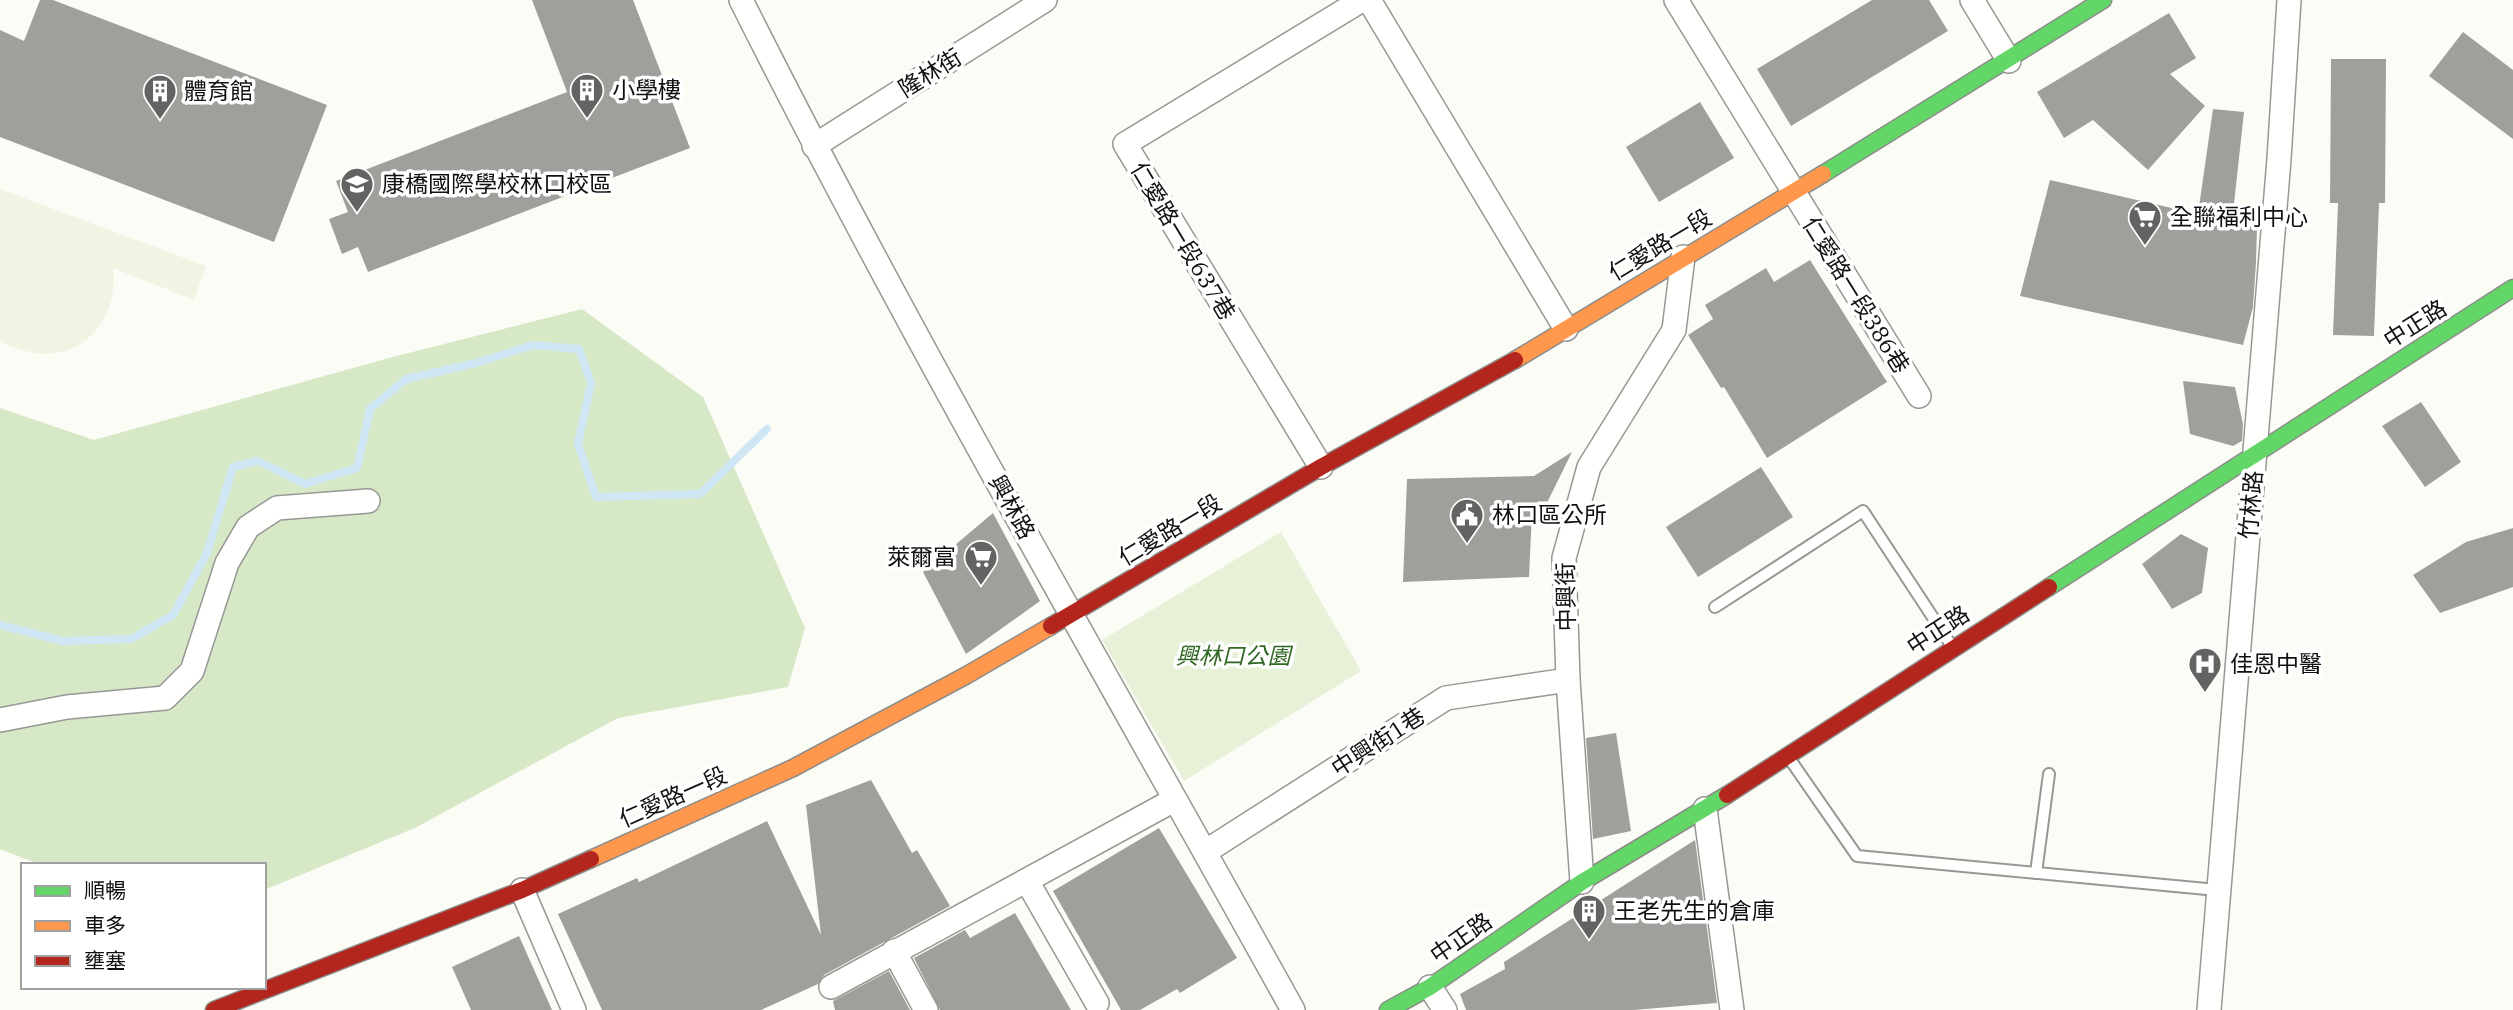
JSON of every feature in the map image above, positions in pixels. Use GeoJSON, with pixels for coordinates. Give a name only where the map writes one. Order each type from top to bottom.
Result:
{"type":"FeatureCollection","features":[{"type":"Feature","properties":{"kind":"main road","name":"仁愛路一段"},"geometry":{"type":"LineString","coordinates":[[214,1010],[522,890],[793,768],[1071,615],[1321,467],[1566,329],[2009,61],[2103,0]]}},
{"type":"Feature","properties":{"kind":"main road","name":"中正路"},"geometry":{"type":"LineString","coordinates":[[1388,1010],[1430,987],[1582,882],[1705,809],[2513,288]]}},
{"type":"Feature","properties":{"kind":"street","name":"興林路"},"geometry":{"type":"LineString","coordinates":[[741,0],[814,146],[1071,615],[1293,1010]]}},
{"type":"Feature","properties":{"kind":"street","name":"隆林街"},"geometry":{"type":"LineString","coordinates":[[814,146],[1045,0]]}},
{"type":"Feature","properties":{"kind":"street","name":"仁愛路一段637巷"},"geometry":{"type":"LineString","coordinates":[[1321,467],[1125,144],[1362,0]]}},
{"type":"Feature","properties":{"kind":"street"},"geometry":{"type":"LineString","coordinates":[[1369,0],[1566,329]]}},
{"type":"Feature","properties":{"kind":"street","name":"仁愛路一段386巷"},"geometry":{"type":"LineString","coordinates":[[1676,0],[1919,396]]}},
{"type":"Feature","properties":{"kind":"street"},"geometry":{"type":"LineString","coordinates":[[1972,0],[2009,61]]}},
{"type":"Feature","properties":{"kind":"street","name":"竹林路"},"geometry":{"type":"LineString","coordinates":[[2209,1010],[2289,0]]}},
{"type":"Feature","properties":{"kind":"street","name":"中興街"},"geometry":{"type":"LineString","coordinates":[[1582,882],[1568,680],[1564,558],[1589,467],[1674,330],[1683,257]]}},
{"type":"Feature","properties":{"kind":"street"},"geometry":{"type":"LineString","coordinates":[[0,720],[67,707],[165,698],[192,671],[227,563],[248,527],[277,508],[369,501]]}},
{"type":"Feature","properties":{"kind":"street","name":"中興街1巷"},"geometry":{"type":"LineString","coordinates":[[1205,852],[1446,698],[1568,680]]}},
{"type":"Feature","properties":{"kind":"street"},"geometry":{"type":"LineString","coordinates":[[831,987],[1174,800]]}},
{"type":"Feature","properties":{"kind":"street"},"geometry":{"type":"LineString","coordinates":[[1705,809],[1732,1010]]}},
{"type":"Feature","properties":{"kind":"street"},"geometry":{"type":"LineString","coordinates":[[1027,881],[1097,1003]]}},
{"type":"Feature","properties":{"kind":"street"},"geometry":{"type":"LineString","coordinates":[[522,890],[574,1010]]}},
{"type":"Feature","properties":{"kind":"street"},"geometry":{"type":"LineString","coordinates":[[894,951],[926,1010]]}},
{"type":"Feature","properties":{"kind":"street"},"geometry":{"type":"LineString","coordinates":[[1430,987],[1445,1010]]}},
{"type":"Feature","properties":{"kind":"lane"},"geometry":{"type":"LineString","coordinates":[[1715,607],[1863,511],[1953,648]]}},
{"type":"Feature","properties":{"kind":"lane"},"geometry":{"type":"LineString","coordinates":[[1787,755],[1857,856],[2217,890]]}},
{"type":"Feature","properties":{"kind":"lane"},"geometry":{"type":"LineString","coordinates":[[2036,873],[2049,774]]}},
{"type":"Feature","properties":{"kind":"green space"},"geometry":{"type":"Polygon","coordinates":[[[0,189],[206,266],[194,300],[113,268],[112,298],[107,313],[100,326],[78,346],[63,352],[41,354],[0,342],[0,189]]]}},
{"type":"Feature","properties":{"kind":"green space"},"geometry":{"type":"Polygon","coordinates":[[[582,309],[703,397],[805,628],[788,687],[618,718],[415,828],[266,889],[266,863],[36,863],[0,849],[0,408],[94,440],[389,358],[582,309]]]}},
{"type":"Feature","properties":{"kind":"green space","name":"興林口公園"},"geometry":{"type":"Polygon","coordinates":[[[1281,532],[1361,671],[1184,781],[1102,640],[1281,532]]]}},
{"type":"Feature","properties":{"kind":"building","name":"體育館"},"geometry":{"type":"Polygon","coordinates":[[[40,0],[53,0],[327,105],[274,242],[0,137],[0,30],[24,41],[40,0]]]}},
{"type":"Feature","properties":{"kind":"building","name":"小學樓"},"geometry":{"type":"Polygon","coordinates":[[[532,0],[633,0],[690,148],[368,272],[358,247],[342,254],[329,219],[348,212],[336,181],[567,92],[532,0]]]}},
{"type":"Feature","properties":{"kind":"building"},"geometry":{"type":"Polygon","coordinates":[[[1872,0],[1929,0],[1948,31],[1791,126],[1757,69],[1872,0]]]}},
{"type":"Feature","properties":{"kind":"building"},"geometry":{"type":"Polygon","coordinates":[[[2169,13],[2196,58],[2170,74],[2205,106],[2148,170],[2093,120],[2064,138],[2037,92],[2169,13]]]}},
{"type":"Feature","properties":{"kind":"building"},"geometry":{"type":"Polygon","coordinates":[[[2463,32],[2513,70],[2513,139],[2429,76],[2463,32]]]}},
{"type":"Feature","properties":{"kind":"building"},"geometry":{"type":"Polygon","coordinates":[[[2331,59],[2386,59],[2385,203],[2379,203],[2374,336],[2333,335],[2338,203],[2330,203],[2331,59]]]}},
{"type":"Feature","properties":{"kind":"building"},"geometry":{"type":"Polygon","coordinates":[[[1700,102],[1734,158],[1659,202],[1626,147],[1700,102]]]}},
{"type":"Feature","properties":{"kind":"building","name":"全聯福利中心"},"geometry":{"type":"Polygon","coordinates":[[[2213,109],[2244,112],[2232,222],[2257,227],[2253,307],[2243,345],[2020,296],[2050,180],[2198,214],[2213,109]]]}},
{"type":"Feature","properties":{"kind":"building"},"geometry":{"type":"Polygon","coordinates":[[[1810,260],[1887,382],[1767,458],[1724,387],[1721,388],[1688,335],[1713,319],[1705,305],[1766,268],[1774,282],[1810,260]]]}},
{"type":"Feature","properties":{"kind":"building"},"geometry":{"type":"Polygon","coordinates":[[[2183,381],[2235,387],[2243,424],[2242,441],[2233,446],[2190,434],[2183,381]]]}},
{"type":"Feature","properties":{"kind":"building"},"geometry":{"type":"Polygon","coordinates":[[[2421,402],[2461,462],[2425,487],[2382,426],[2421,402]]]}},
{"type":"Feature","properties":{"kind":"building","name":"林口區公所"},"geometry":{"type":"Polygon","coordinates":[[[1572,452],[1543,511],[1532,512],[1529,577],[1403,582],[1407,479],[1534,476],[1572,452]]]}},
{"type":"Feature","properties":{"kind":"building"},"geometry":{"type":"Polygon","coordinates":[[[1761,467],[1793,517],[1698,577],[1666,527],[1761,467]]]}},
{"type":"Feature","properties":{"kind":"building","name":"萊爾富"},"geometry":{"type":"Polygon","coordinates":[[[993,513],[1040,601],[966,654],[923,572],[993,513]]]}},
{"type":"Feature","properties":{"kind":"building"},"geometry":{"type":"Polygon","coordinates":[[[2513,528],[2513,587],[2440,613],[2413,575],[2466,542],[2513,528]]]}},
{"type":"Feature","properties":{"kind":"building"},"geometry":{"type":"Polygon","coordinates":[[[2181,534],[2208,548],[2202,593],[2172,609],[2142,564],[2181,534]]]}},
{"type":"Feature","properties":{"kind":"building"},"geometry":{"type":"Polygon","coordinates":[[[1616,733],[1631,831],[1593,839],[1586,738],[1616,733]]]}},
{"type":"Feature","properties":{"kind":"building"},"geometry":{"type":"Polygon","coordinates":[[[871,780],[912,853],[917,850],[950,906],[824,975],[818,984],[761,1010],[602,1010],[558,914],[637,878],[639,882],[767,821],[821,935],[806,805],[871,780]]]}},
{"type":"Feature","properties":{"kind":"building"},"geometry":{"type":"Polygon","coordinates":[[[1159,828],[1237,958],[1180,993],[1177,989],[1140,1010],[1121,1010],[1053,891],[1159,828]]]}},
{"type":"Feature","properties":{"kind":"building"},"geometry":{"type":"Polygon","coordinates":[[[1695,840],[1717,1003],[1634,1010],[1466,1010],[1460,994],[1505,969],[1504,962],[1695,840]]]}},
{"type":"Feature","properties":{"kind":"building"},"geometry":{"type":"Polygon","coordinates":[[[1015,913],[1071,1010],[940,1010],[914,958],[965,930],[970,938],[1015,913]]]}},
{"type":"Feature","properties":{"kind":"building"},"geometry":{"type":"Polygon","coordinates":[[[519,936],[552,1010],[471,1010],[452,967],[519,936]]]}},
{"type":"Feature","properties":{"kind":"building"},"geometry":{"type":"Polygon","coordinates":[[[889,971],[910,1010],[835,1010],[833,1001],[889,971]]]}},
{"type":"Feature","properties":{"kind":"waterway"},"geometry":{"type":"LineString","coordinates":[[0,625],[63,641],[131,639],[173,615],[207,553],[233,467],[258,461],[305,484],[357,468],[370,409],[406,379],[476,363],[533,345],[579,349],[591,383],[578,444],[596,497],[700,494],[767,429]]}},
{"type":"Feature","properties":{"kind":"traffic: fast"},"geometry":{"type":"LineString","coordinates":[[1823,174],[2103,0]]}},
{"type":"Feature","properties":{"kind":"traffic: fast"},"geometry":{"type":"LineString","coordinates":[[2049,587],[2513,288]]}},
{"type":"Feature","properties":{"kind":"traffic: fast"},"geometry":{"type":"LineString","coordinates":[[1388,1010],[1430,987],[1582,882],[1727,795]]}},
{"type":"Feature","properties":{"kind":"traffic: slow"},"geometry":{"type":"LineString","coordinates":[[1515,360],[1823,174]]}},
{"type":"Feature","properties":{"kind":"traffic: slow"},"geometry":{"type":"LineString","coordinates":[[591,859],[793,768],[967,675],[1051,626]]}},
{"type":"Feature","properties":{"kind":"traffic: jam"},"geometry":{"type":"LineString","coordinates":[[1051,626],[1321,467],[1515,360]]}},
{"type":"Feature","properties":{"kind":"traffic: jam"},"geometry":{"type":"LineString","coordinates":[[1727,795],[2049,587]]}},
{"type":"Feature","properties":{"kind":"traffic: jam"},"geometry":{"type":"LineString","coordinates":[[214,1010],[522,890],[591,859]]}},
{"type":"Feature","properties":{"kind":"place","name":"小學樓"},"geometry":{"type":"Point","coordinates":[587,120]}},
{"type":"Feature","properties":{"kind":"place","name":"體育館"},"geometry":{"type":"Point","coordinates":[160,121]}},
{"type":"Feature","properties":{"kind":"place","name":"康橋國際學校林口校區"},"geometry":{"type":"Point","coordinates":[357,214]}},
{"type":"Feature","properties":{"kind":"place","name":"全聯福利中心"},"geometry":{"type":"Point","coordinates":[2145,247]}},
{"type":"Feature","properties":{"kind":"place","name":"林口區公所"},"geometry":{"type":"Point","coordinates":[1467,545]}},
{"type":"Feature","properties":{"kind":"place","name":"萊爾富"},"geometry":{"type":"Point","coordinates":[981,587]}},
{"type":"Feature","properties":{"kind":"place","name":"佳恩中醫"},"geometry":{"type":"Point","coordinates":[2205,694]}},
{"type":"Feature","properties":{"kind":"place","name":"王老先生的倉庫"},"geometry":{"type":"Point","coordinates":[1589,941]}}]}
